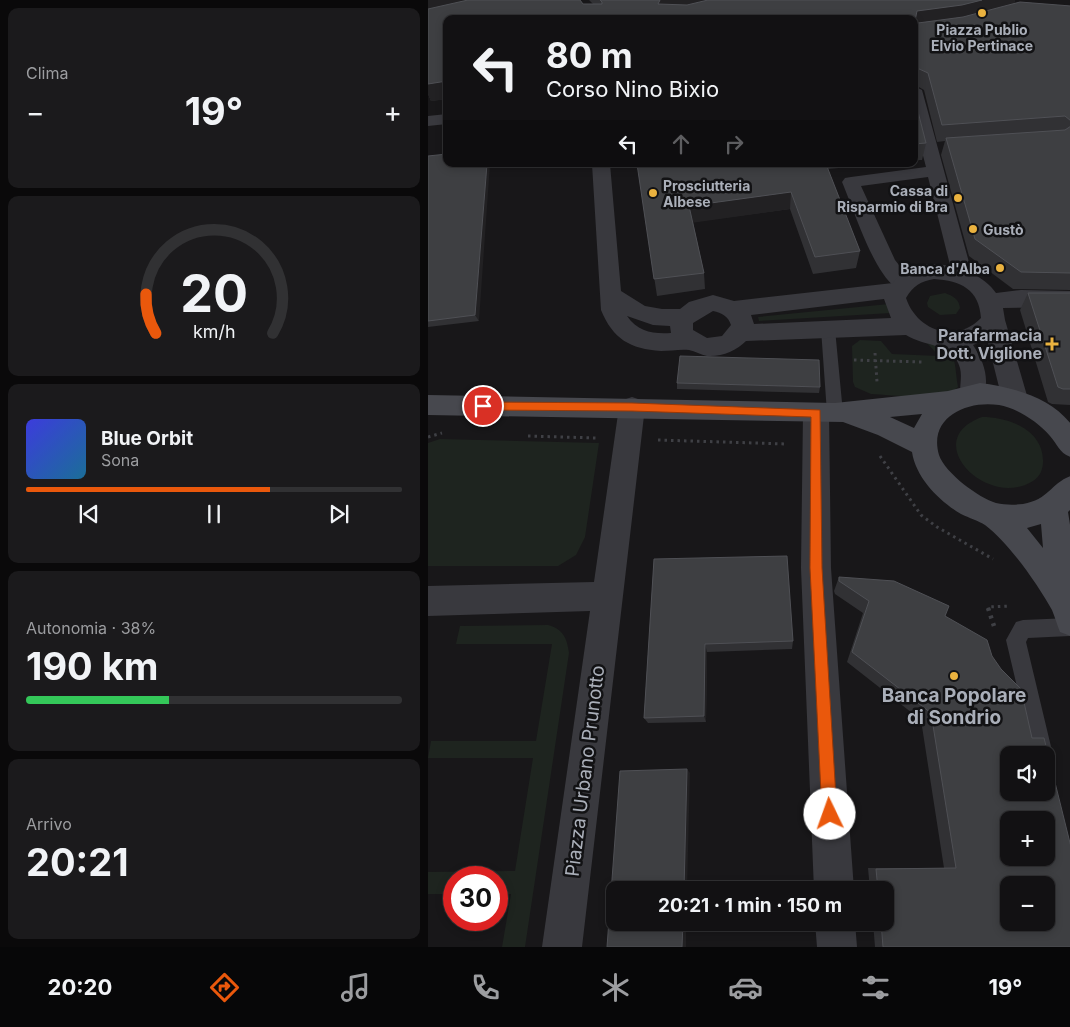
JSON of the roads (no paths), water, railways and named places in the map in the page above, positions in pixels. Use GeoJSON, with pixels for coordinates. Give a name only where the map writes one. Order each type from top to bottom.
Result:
{"type":"FeatureCollection","features":[{"type":"Feature","properties":{"kind":"main road"},"geometry":{"type":"LineString","coordinates":[[826,413],[994,394],[1015,399],[1061,421],[1070,446]]}},
{"type":"Feature","properties":{"kind":"main road"},"geometry":{"type":"LineString","coordinates":[[962,398],[936,412],[927,428],[925,446],[930,464],[942,483],[960,499],[995,516],[1014,534],[1035,558],[1069,617]]}},
{"type":"Feature","properties":{"kind":"main road"},"geometry":{"type":"LineString","coordinates":[[428,405],[632,407],[826,413],[863,417],[925,446]]}},
{"type":"Feature","properties":{"kind":"main road"},"geometry":{"type":"LineString","coordinates":[[995,516],[1030,516],[1062,498],[1069,617]]}},
{"type":"Feature","properties":{"kind":"street"},"geometry":{"type":"LineString","coordinates":[[428,113],[443,111]]}},
{"type":"Feature","properties":{"kind":"street"},"geometry":{"type":"LineString","coordinates":[[428,121],[443,119]]}},
{"type":"Feature","properties":{"kind":"street"},"geometry":{"type":"LineString","coordinates":[[918,121],[929,149],[963,277]]}},
{"type":"Feature","properties":{"kind":"street"},"geometry":{"type":"LineString","coordinates":[[929,149],[949,148]]}},
{"type":"Feature","properties":{"kind":"street"},"geometry":{"type":"LineString","coordinates":[[601,167],[611,309],[618,322],[633,336],[647,342],[690,341],[712,348],[735,340],[741,333],[743,324],[741,316],[734,309]]}},
{"type":"Feature","properties":{"kind":"street"},"geometry":{"type":"LineString","coordinates":[[934,171],[851,182],[886,263],[900,286],[896,307],[900,316],[909,326],[936,339],[952,341],[967,339],[980,334],[988,328],[992,310]]}},
{"type":"Feature","properties":{"kind":"street"},"geometry":{"type":"LineString","coordinates":[[690,341],[683,334],[682,325],[684,317],[691,310],[701,305],[713,303],[734,309],[900,286],[923,273],[950,273],[963,277],[985,292],[992,310],[1015,399]]}},
{"type":"Feature","properties":{"kind":"street"},"geometry":{"type":"LineString","coordinates":[[610,294],[630,310],[646,316],[662,318],[684,317]]}},
{"type":"Feature","properties":{"kind":"street"},"geometry":{"type":"LineString","coordinates":[[992,310],[1070,299]]}},
{"type":"Feature","properties":{"kind":"street"},"geometry":{"type":"LineString","coordinates":[[741,333],[909,326]]}},
{"type":"Feature","properties":{"kind":"street"},"geometry":{"type":"LineString","coordinates":[[952,341],[962,347],[969,355],[975,383],[962,398]]}},
{"type":"Feature","properties":{"kind":"street","name":"Piazza Urbano Prunotto"},"geometry":{"type":"LineString","coordinates":[[562,947],[632,407]]}},
{"type":"Feature","properties":{"kind":"street"},"geometry":{"type":"LineString","coordinates":[[826,413],[816,568],[833,881]]}},
{"type":"Feature","properties":{"kind":"street"},"geometry":{"type":"LineString","coordinates":[[428,601],[608,596]]}},
{"type":"Feature","properties":{"kind":"street"},"geometry":{"type":"LineString","coordinates":[[836,931],[837,947]]}},
{"type":"Feature","properties":{"kind":"lane"},"geometry":{"type":"LineString","coordinates":[[826,413],[828,329]]}},
{"type":"Feature","properties":{"kind":"lane"},"geometry":{"type":"LineString","coordinates":[[1041,746],[1016,640],[1023,629],[1069,617]]}},
{"type":"Feature","properties":{"kind":"place","name":"Piazza Publio Elvio Pertinace"},"geometry":{"type":"Point","coordinates":[982,13]}},
{"type":"Feature","properties":{"kind":"place","name":"Prosciutteria Albese"},"geometry":{"type":"Point","coordinates":[653,193]}},
{"type":"Feature","properties":{"kind":"place","name":"Cassa di Risparmio di Bra"},"geometry":{"type":"Point","coordinates":[958,198]}},
{"type":"Feature","properties":{"kind":"place","name":"Gustò"},"geometry":{"type":"Point","coordinates":[973,229]}},
{"type":"Feature","properties":{"kind":"place","name":"Banca d'Alba"},"geometry":{"type":"Point","coordinates":[1000,268]}},
{"type":"Feature","properties":{"kind":"place","name":"Parafarmacia Dott. Viglione"},"geometry":{"type":"Point","coordinates":[1052,344]}},
{"type":"Feature","properties":{"kind":"place","name":"Banca Popolare di Sondrio"},"geometry":{"type":"Point","coordinates":[954,676]}}]}
